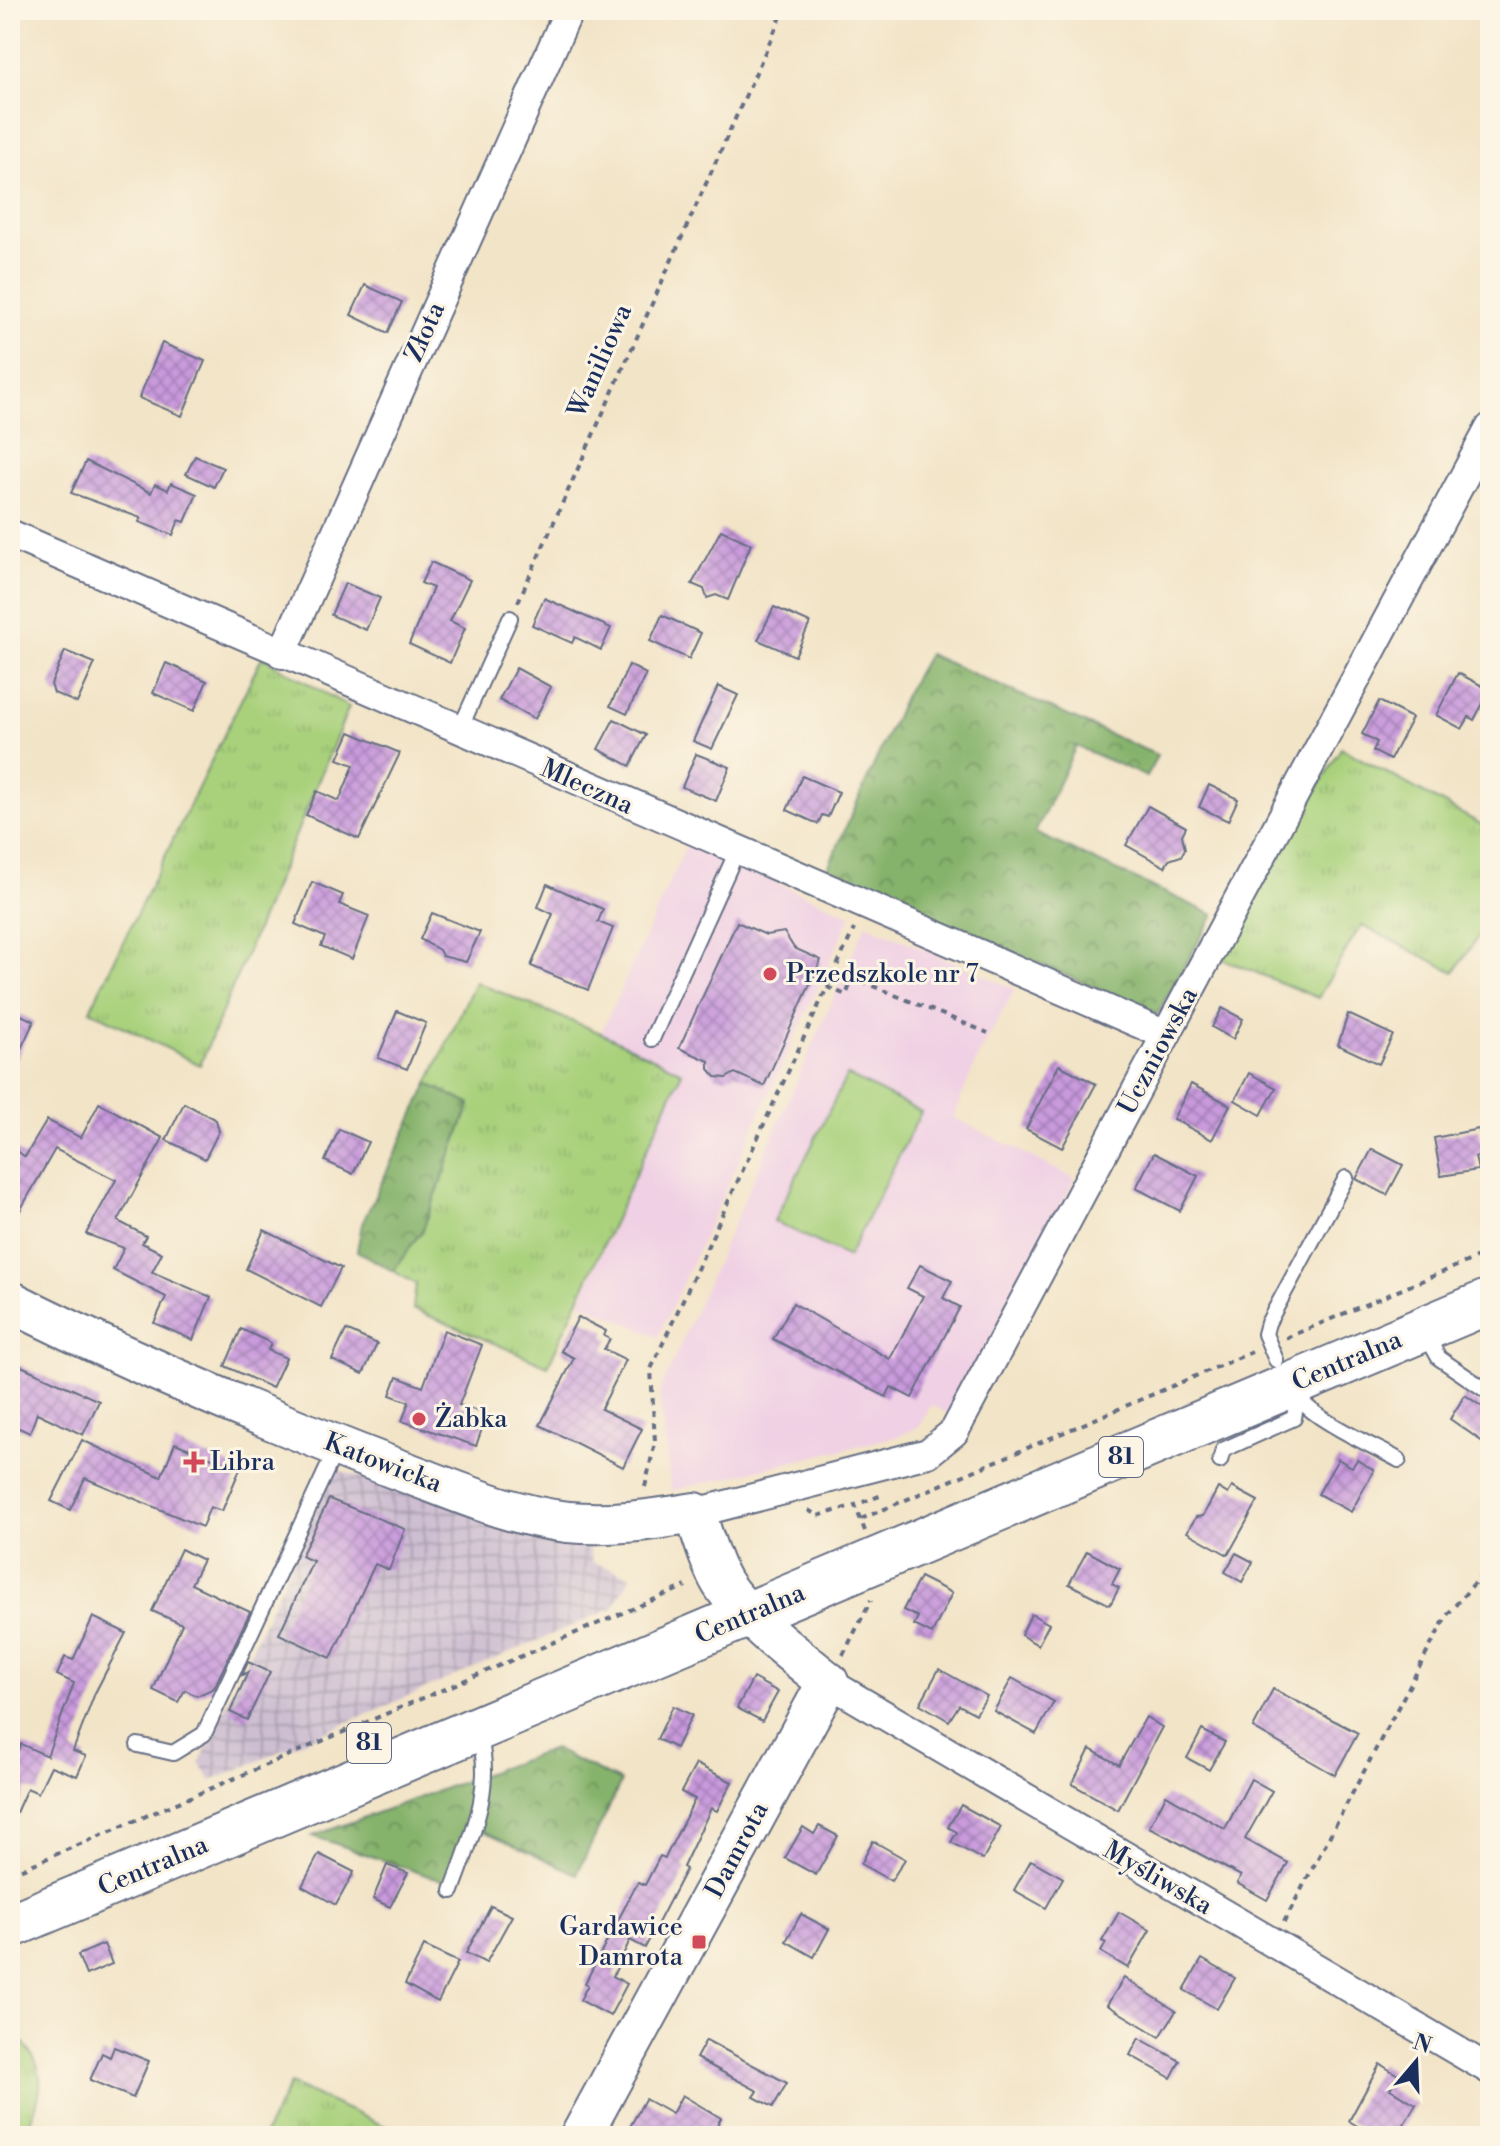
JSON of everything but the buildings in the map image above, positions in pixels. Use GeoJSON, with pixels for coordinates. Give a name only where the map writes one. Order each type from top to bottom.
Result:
{"type":"FeatureCollection","features":[{"type":"Feature","properties":{"kind":"main road","name":"Centralna"},"geometry":{"type":"LineString","coordinates":[[10,1894],[724,1594],[1283,1372],[1490,1270]]}},
{"type":"Feature","properties":{"kind":"main road","name":"Centralna"},"geometry":{"type":"LineString","coordinates":[[1283,1372],[1423,1329],[1490,1301]]}},
{"type":"Feature","properties":{"kind":"main road","name":"Centralna"},"geometry":{"type":"LineString","coordinates":[[10,1926],[476,1728],[724,1594]]}},
{"type":"Feature","properties":{"kind":"street","name":"Złota"},"geometry":{"type":"LineString","coordinates":[[282,654],[569,10]]}},
{"type":"Feature","properties":{"kind":"street","name":"Uczniowska"},"geometry":{"type":"LineString","coordinates":[[695,1513],[928,1453],[954,1432],[1490,428]]}},
{"type":"Feature","properties":{"kind":"street","name":"Mleczna"},"geometry":{"type":"LineString","coordinates":[[10,534],[459,732],[1166,1035]]}},
{"type":"Feature","properties":{"kind":"street","name":"Katowicka"},"geometry":{"type":"LineString","coordinates":[[10,1301],[115,1353],[338,1446],[473,1497],[566,1522],[634,1523],[695,1513]]}},
{"type":"Feature","properties":{"kind":"street"},"geometry":{"type":"LineString","coordinates":[[695,1513],[724,1594],[828,1682]]}},
{"type":"Feature","properties":{"kind":"street","name":"Myśliwska"},"geometry":{"type":"LineString","coordinates":[[828,1682],[1490,2070]]}},
{"type":"Feature","properties":{"kind":"street","name":"Damrota"},"geometry":{"type":"LineString","coordinates":[[581,2136],[828,1682]]}},
{"type":"Feature","properties":{"kind":"lane"},"geometry":{"type":"LineString","coordinates":[[459,732],[510,618]]}},
{"type":"Feature","properties":{"kind":"lane"},"geometry":{"type":"LineString","coordinates":[[652,1039],[737,851]]}},
{"type":"Feature","properties":{"kind":"lane"},"geometry":{"type":"LineString","coordinates":[[1220,1461],[1223,1450],[1294,1418],[1283,1372],[1265,1334],[1268,1323],[1346,1178]]}},
{"type":"Feature","properties":{"kind":"lane"},"geometry":{"type":"LineString","coordinates":[[1423,1329],[1439,1358],[1490,1393]]}},
{"type":"Feature","properties":{"kind":"lane"},"geometry":{"type":"LineString","coordinates":[[1283,1372],[1399,1460]]}},
{"type":"Feature","properties":{"kind":"lane"},"geometry":{"type":"LineString","coordinates":[[138,1745],[173,1753],[204,1734],[338,1446]]}},
{"type":"Feature","properties":{"kind":"lane"},"geometry":{"type":"LineString","coordinates":[[452,1891],[478,1818],[484,1784],[484,1751],[476,1728]]}},
{"type":"Feature","properties":{"kind":"path","name":"Waniliowa"},"geometry":{"type":"LineString","coordinates":[[510,618],[784,10]]}},
{"type":"Feature","properties":{"kind":"path"},"geometry":{"type":"LineString","coordinates":[[643,1492],[655,1442],[651,1369],[865,905]]}},
{"type":"Feature","properties":{"kind":"path"},"geometry":{"type":"LineString","coordinates":[[827,987],[846,995],[853,978],[988,1033]]}},
{"type":"Feature","properties":{"kind":"path"},"geometry":{"type":"LineString","coordinates":[[861,1519],[1283,1372],[1490,1252]]}},
{"type":"Feature","properties":{"kind":"path"},"geometry":{"type":"LineString","coordinates":[[1272,1944],[1447,1615],[1490,1565]]}},
{"type":"Feature","properties":{"kind":"path"},"geometry":{"type":"LineString","coordinates":[[10,1874],[681,1590],[724,1594]]}},
{"type":"Feature","properties":{"kind":"shaded area"},"geometry":{"type":"Polygon","coordinates":[[[687,844],[851,915],[658,1337],[580,1302],[681,1073],[601,1033],[687,844]]]}},
{"type":"Feature","properties":{"kind":"shaded area"},"geometry":{"type":"Polygon","coordinates":[[[866,924],[1015,989],[977,1059],[953,1117],[1075,1179],[951,1415],[931,1405],[920,1426],[898,1436],[671,1491],[659,1393],[866,924]]]}},
{"type":"Feature","properties":{"kind":"shaded area"},"geometry":{"type":"Polygon","coordinates":[[[334,1469],[449,1504],[543,1539],[589,1544],[592,1562],[631,1576],[613,1608],[211,1781],[200,1762],[334,1469]]]}},
{"type":"Feature","properties":{"kind":"green space"},"geometry":{"type":"Polygon","coordinates":[[[928,654],[1157,755],[1147,777],[1076,746],[1035,833],[1214,915],[1157,1014],[826,872],[905,695],[928,654]]]}},
{"type":"Feature","properties":{"kind":"green space"},"geometry":{"type":"Polygon","coordinates":[[[262,657],[349,707],[200,1065],[90,1010],[262,657]]]}},
{"type":"Feature","properties":{"kind":"green space"},"geometry":{"type":"Polygon","coordinates":[[[1341,748],[1490,829],[1490,919],[1454,972],[1361,925],[1318,998],[1220,958],[1341,748]]]}},
{"type":"Feature","properties":{"kind":"green space"},"geometry":{"type":"Polygon","coordinates":[[[475,982],[601,1033],[682,1072],[548,1366],[413,1309],[416,1284],[393,1271],[423,1229],[470,1105],[428,1084],[475,982]]]}},
{"type":"Feature","properties":{"kind":"green space"},"geometry":{"type":"Polygon","coordinates":[[[847,1075],[921,1112],[848,1257],[774,1221],[847,1075]]]}},
{"type":"Feature","properties":{"kind":"green space"},"geometry":{"type":"Polygon","coordinates":[[[428,1084],[470,1104],[423,1229],[393,1271],[357,1251],[362,1224],[428,1084]]]}},
{"type":"Feature","properties":{"kind":"green space"},"geometry":{"type":"Polygon","coordinates":[[[553,1749],[621,1782],[577,1874],[475,1827],[452,1884],[313,1836],[553,1749]]]}},
{"type":"Feature","properties":{"kind":"green space"},"geometry":{"type":"Polygon","coordinates":[[[10,2029],[33,2056],[40,2080],[36,2105],[24,2136],[10,2136],[10,2029]]]}},
{"type":"Feature","properties":{"kind":"green space"},"geometry":{"type":"Polygon","coordinates":[[[290,2084],[398,2132],[396,2136],[263,2136],[290,2084]]]}},
{"type":"Feature","properties":{"kind":"place","name":"Przedszkole nr 7"},"geometry":{"type":"Point","coordinates":[770,974]}},
{"type":"Feature","properties":{"kind":"place","name":"Żabka"},"geometry":{"type":"Point","coordinates":[419,1419]}},
{"type":"Feature","properties":{"kind":"place","name":"Libra"},"geometry":{"type":"Point","coordinates":[194,1462]}},
{"type":"Feature","properties":{"kind":"place","name":"Gardawice Damrota"},"geometry":{"type":"Point","coordinates":[699,1942]}}]}
